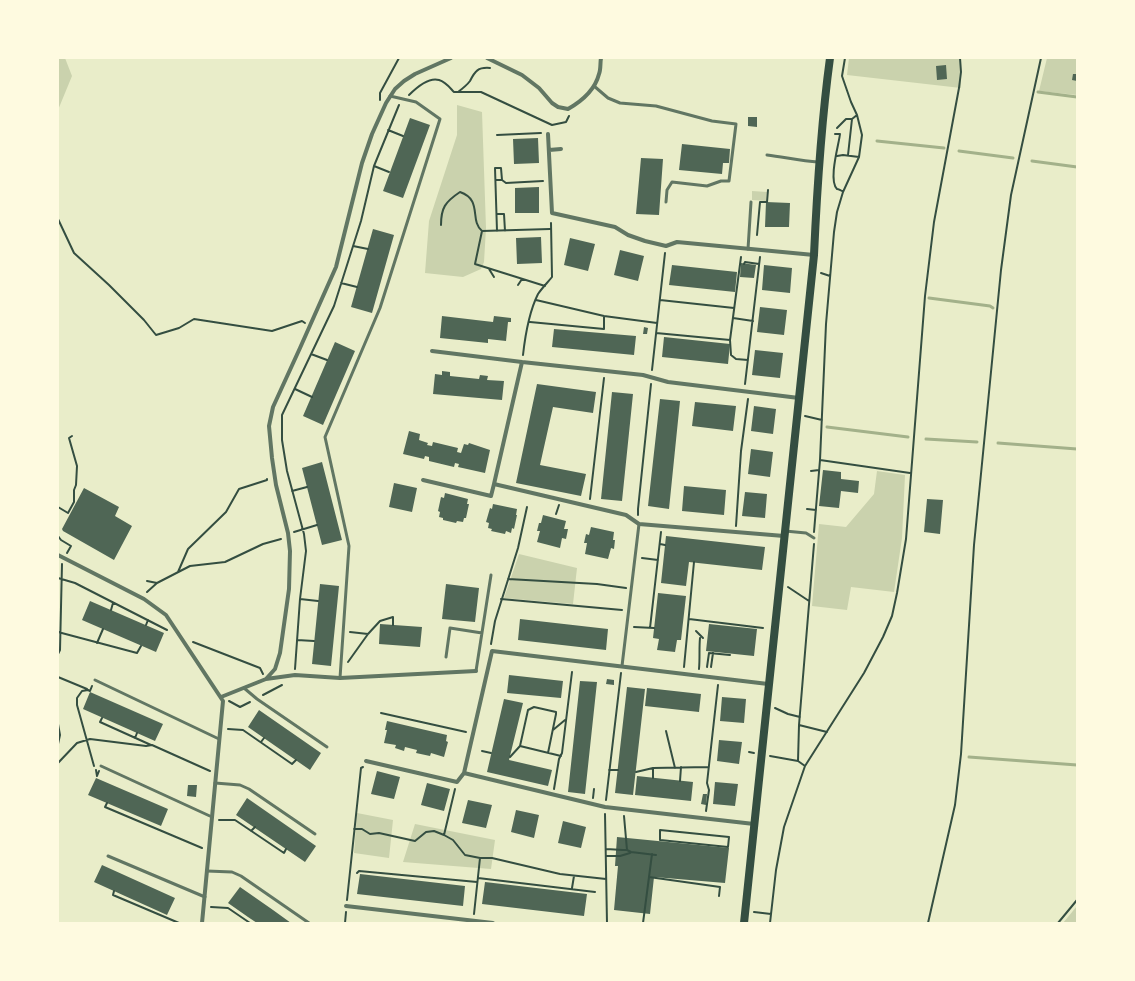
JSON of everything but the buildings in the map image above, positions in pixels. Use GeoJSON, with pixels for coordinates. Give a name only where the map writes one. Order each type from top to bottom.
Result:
{"type":"FeatureCollection","features":[{"type":"Feature","properties":{"kind":"main road"},"geometry":{"type":"LineString","coordinates":[[744,923],[814,255],[818,162],[823,105],[830,58]]}},
{"type":"Feature","properties":{"kind":"street"},"geometry":{"type":"LineString","coordinates":[[266,679],[275,669],[280,653],[290,581],[290,551],[288,533],[274,474],[269,426],[272,407],[311,326],[336,267],[362,163],[372,134],[386,103],[390,96],[404,81],[415,74],[451,58]]}},
{"type":"Feature","properties":{"kind":"street"},"geometry":{"type":"LineString","coordinates":[[487,58],[498,65],[522,75],[539,88],[552,103],[558,107],[568,109],[583,98],[594,86],[599,74],[601,58]]}},
{"type":"Feature","properties":{"kind":"street"},"geometry":{"type":"LineString","coordinates":[[548,135],[552,213],[615,227],[628,235],[666,246],[677,242],[814,255]]}},
{"type":"Feature","properties":{"kind":"street"},"geometry":{"type":"LineString","coordinates":[[549,150],[561,149]]}},
{"type":"Feature","properties":{"kind":"street"},"geometry":{"type":"LineString","coordinates":[[432,351],[643,375],[668,382],[799,398]]}},
{"type":"Feature","properties":{"kind":"street"},"geometry":{"type":"LineString","coordinates":[[423,480],[491,496],[522,362]]}},
{"type":"Feature","properties":{"kind":"street"},"geometry":{"type":"LineString","coordinates":[[494,484],[626,515],[639,524],[735,532],[785,534]]}},
{"type":"Feature","properties":{"kind":"street"},"geometry":{"type":"LineString","coordinates":[[58,556],[144,599],[166,615],[223,701],[202,923]]}},
{"type":"Feature","properties":{"kind":"street"},"geometry":{"type":"LineString","coordinates":[[366,761],[457,782],[464,773],[492,651],[768,684]]}},
{"type":"Feature","properties":{"kind":"street"},"geometry":{"type":"LineString","coordinates":[[221,697],[266,679],[295,675],[340,678],[476,671]]}},
{"type":"Feature","properties":{"kind":"street"},"geometry":{"type":"LineString","coordinates":[[464,773],[605,807],[755,824]]}},
{"type":"Feature","properties":{"kind":"street"},"geometry":{"type":"LineString","coordinates":[[346,906],[493,923]]}},
{"type":"Feature","properties":{"kind":"lane"},"geometry":{"type":"LineString","coordinates":[[594,86],[608,98],[620,103],[656,106],[712,121],[736,124],[729,181],[721,181],[707,186],[672,182],[667,190],[666,202]]}},
{"type":"Feature","properties":{"kind":"lane"},"geometry":{"type":"LineString","coordinates":[[340,678],[349,546],[325,437],[380,308],[440,119],[416,102],[390,96]]}},
{"type":"Feature","properties":{"kind":"lane"},"geometry":{"type":"LineString","coordinates":[[767,155],[791,158],[804,162],[818,162]]}},
{"type":"Feature","properties":{"kind":"lane"},"geometry":{"type":"LineString","coordinates":[[748,249],[751,202]]}},
{"type":"Feature","properties":{"kind":"lane"},"geometry":{"type":"LineString","coordinates":[[622,666],[639,524]]}},
{"type":"Feature","properties":{"kind":"lane"},"geometry":{"type":"LineString","coordinates":[[785,534],[806,533],[814,538]]}},
{"type":"Feature","properties":{"kind":"lane"},"geometry":{"type":"LineString","coordinates":[[476,671],[491,576]]}},
{"type":"Feature","properties":{"kind":"lane"},"geometry":{"type":"LineString","coordinates":[[446,657],[450,628],[482,633]]}},
{"type":"Feature","properties":{"kind":"lane"},"geometry":{"type":"LineString","coordinates":[[95,680],[219,739]]}},
{"type":"Feature","properties":{"kind":"lane"},"geometry":{"type":"LineString","coordinates":[[244,688],[257,699],[327,747]]}},
{"type":"Feature","properties":{"kind":"lane"},"geometry":{"type":"LineString","coordinates":[[101,766],[212,819]]}},
{"type":"Feature","properties":{"kind":"lane"},"geometry":{"type":"LineString","coordinates":[[215,783],[240,785],[249,789],[315,834]]}},
{"type":"Feature","properties":{"kind":"lane"},"geometry":{"type":"LineString","coordinates":[[108,856],[205,897]]}},
{"type":"Feature","properties":{"kind":"lane"},"geometry":{"type":"LineString","coordinates":[[207,871],[232,872],[241,876],[309,923]]}},
{"type":"Feature","properties":{"kind":"path"},"geometry":{"type":"LineString","coordinates":[[386,103],[380,100],[380,93],[399,58]]}},
{"type":"Feature","properties":{"kind":"path"},"geometry":{"type":"LineString","coordinates":[[798,761],[799,725],[810,602],[820,460],[826,324],[834,232],[837,212],[843,192],[859,157],[862,135],[857,115],[842,76],[845,58]]}},
{"type":"Feature","properties":{"kind":"path"},"geometry":{"type":"LineString","coordinates":[[770,923],[776,870],[784,827],[805,766],[864,672],[883,637],[892,616],[906,539],[925,296],[934,222],[959,88],[960,58]]}},
{"type":"Feature","properties":{"kind":"path"},"geometry":{"type":"LineString","coordinates":[[928,923],[955,805],[960,761],[974,545],[1001,270],[1011,195],[1041,58]]}},
{"type":"Feature","properties":{"kind":"path"},"geometry":{"type":"LineString","coordinates":[[457,93],[469,82],[477,69],[483,68],[496,70],[498,65]]}},
{"type":"Feature","properties":{"kind":"path"},"geometry":{"type":"LineString","coordinates":[[221,697],[240,707],[287,682],[295,675],[300,599],[306,551],[304,534],[287,471],[282,440],[282,415],[334,306],[361,221],[374,166],[400,102],[416,88],[428,81],[439,80],[447,84],[454,92],[481,92],[552,125],[566,122],[570,114],[568,109]]}},
{"type":"Feature","properties":{"kind":"path"},"geometry":{"type":"LineString","coordinates":[[848,155],[852,120],[857,115]]}},
{"type":"Feature","properties":{"kind":"path"},"geometry":{"type":"LineString","coordinates":[[837,128],[846,120],[852,120]]}},
{"type":"Feature","properties":{"kind":"path"},"geometry":{"type":"LineString","coordinates":[[388,130],[403,136]]}},
{"type":"Feature","properties":{"kind":"path"},"geometry":{"type":"LineString","coordinates":[[497,135],[542,133],[542,136],[548,135]]}},
{"type":"Feature","properties":{"kind":"path"},"geometry":{"type":"LineString","coordinates":[[836,134],[840,134],[839,143],[837,143],[837,156],[834,164],[834,182],[838,189],[843,192]]}},
{"type":"Feature","properties":{"kind":"path"},"geometry":{"type":"LineString","coordinates":[[837,156],[848,155],[859,157]]}},
{"type":"Feature","properties":{"kind":"path"},"geometry":{"type":"LineString","coordinates":[[374,166],[389,172]]}},
{"type":"Feature","properties":{"kind":"path"},"geometry":{"type":"LineString","coordinates":[[497,231],[495,168],[502,168],[502,180]]}},
{"type":"Feature","properties":{"kind":"path"},"geometry":{"type":"LineString","coordinates":[[496,180],[502,180],[506,183],[550,180]]}},
{"type":"Feature","properties":{"kind":"path"},"geometry":{"type":"LineString","coordinates":[[757,235],[760,202],[767,202],[768,190]]}},
{"type":"Feature","properties":{"kind":"path"},"geometry":{"type":"LineString","coordinates":[[441,226],[441,214],[444,206],[453,196],[460,192],[471,199],[475,207],[478,228],[482,231],[550,229]]}},
{"type":"Feature","properties":{"kind":"path"},"geometry":{"type":"LineString","coordinates":[[497,214],[504,214],[505,230]]}},
{"type":"Feature","properties":{"kind":"path"},"geometry":{"type":"LineString","coordinates":[[58,219],[74,253],[109,285],[144,320],[156,335],[179,328],[194,319],[272,331],[300,323],[302,321],[322,331]]}},
{"type":"Feature","properties":{"kind":"path"},"geometry":{"type":"LineString","coordinates":[[522,362],[525,337],[536,300],[539,292],[552,276],[551,223]]}},
{"type":"Feature","properties":{"kind":"path"},"geometry":{"type":"LineString","coordinates":[[482,231],[475,264],[545,286]]}},
{"type":"Feature","properties":{"kind":"path"},"geometry":{"type":"LineString","coordinates":[[353,246],[368,249]]}},
{"type":"Feature","properties":{"kind":"path"},"geometry":{"type":"LineString","coordinates":[[735,532],[747,391],[748,360],[761,250]]}},
{"type":"Feature","properties":{"kind":"path"},"geometry":{"type":"LineString","coordinates":[[742,257],[730,340],[731,355],[736,358],[748,360]]}},
{"type":"Feature","properties":{"kind":"path"},"geometry":{"type":"LineString","coordinates":[[744,264],[745,262],[759,264]]}},
{"type":"Feature","properties":{"kind":"path"},"geometry":{"type":"LineString","coordinates":[[489,268],[494,277]]}},
{"type":"Feature","properties":{"kind":"path"},"geometry":{"type":"LineString","coordinates":[[518,285],[522,279]]}},
{"type":"Feature","properties":{"kind":"path"},"geometry":{"type":"LineString","coordinates":[[341,283],[357,287]]}},
{"type":"Feature","properties":{"kind":"path"},"geometry":{"type":"LineString","coordinates":[[536,300],[604,316],[657,323]]}},
{"type":"Feature","properties":{"kind":"path"},"geometry":{"type":"LineString","coordinates":[[660,300],[735,308]]}},
{"type":"Feature","properties":{"kind":"path"},"geometry":{"type":"LineString","coordinates":[[530,322],[604,329],[604,316]]}},
{"type":"Feature","properties":{"kind":"path"},"geometry":{"type":"LineString","coordinates":[[733,318],[753,321]]}},
{"type":"Feature","properties":{"kind":"path"},"geometry":{"type":"LineString","coordinates":[[656,333],[730,340]]}},
{"type":"Feature","properties":{"kind":"path"},"geometry":{"type":"LineString","coordinates":[[311,354],[328,360]]}},
{"type":"Feature","properties":{"kind":"path"},"geometry":{"type":"LineString","coordinates":[[589,506],[605,371]]}},
{"type":"Feature","properties":{"kind":"path"},"geometry":{"type":"LineString","coordinates":[[295,389],[312,397]]}},
{"type":"Feature","properties":{"kind":"path"},"geometry":{"type":"LineString","coordinates":[[797,415],[822,420]]}},
{"type":"Feature","properties":{"kind":"path"},"geometry":{"type":"LineString","coordinates":[[58,507],[68,513],[74,502],[77,466],[69,438],[72,436]]}},
{"type":"Feature","properties":{"kind":"path"},"geometry":{"type":"LineString","coordinates":[[820,460],[910,473]]}},
{"type":"Feature","properties":{"kind":"path"},"geometry":{"type":"LineString","coordinates":[[811,471],[819,470]]}},
{"type":"Feature","properties":{"kind":"path"},"geometry":{"type":"LineString","coordinates":[[177,573],[188,549],[226,512],[239,489],[267,480],[266,476],[287,471]]}},
{"type":"Feature","properties":{"kind":"path"},"geometry":{"type":"LineString","coordinates":[[292,491],[307,487]]}},
{"type":"Feature","properties":{"kind":"path"},"geometry":{"type":"LineString","coordinates":[[492,651],[490,645],[495,621],[518,548],[527,507]]}},
{"type":"Feature","properties":{"kind":"path"},"geometry":{"type":"LineString","coordinates":[[807,509],[816,510]]}},
{"type":"Feature","properties":{"kind":"path"},"geometry":{"type":"LineString","coordinates":[[144,599],[145,594],[157,583],[190,566],[225,562],[263,544],[281,539],[280,535],[317,525]]}},
{"type":"Feature","properties":{"kind":"path"},"geometry":{"type":"LineString","coordinates":[[650,628],[662,526]]}},
{"type":"Feature","properties":{"kind":"path"},"geometry":{"type":"LineString","coordinates":[[58,536],[61,540],[71,546],[61,565],[62,579],[59,632],[60,650],[58,654]]}},
{"type":"Feature","properties":{"kind":"path"},"geometry":{"type":"LineString","coordinates":[[660,544],[665,545]]}},
{"type":"Feature","properties":{"kind":"path"},"geometry":{"type":"LineString","coordinates":[[635,557],[658,560]]}},
{"type":"Feature","properties":{"kind":"path"},"geometry":{"type":"LineString","coordinates":[[683,674],[694,562]]}},
{"type":"Feature","properties":{"kind":"path"},"geometry":{"type":"LineString","coordinates":[[508,580],[597,584],[631,588]]}},
{"type":"Feature","properties":{"kind":"path"},"geometry":{"type":"LineString","coordinates":[[147,581],[157,583]]}},
{"type":"Feature","properties":{"kind":"path"},"geometry":{"type":"LineString","coordinates":[[787,586],[810,602]]}},
{"type":"Feature","properties":{"kind":"path"},"geometry":{"type":"LineString","coordinates":[[300,599],[318,601]]}},
{"type":"Feature","properties":{"kind":"path"},"geometry":{"type":"LineString","coordinates":[[502,599],[620,610]]}},
{"type":"Feature","properties":{"kind":"path"},"geometry":{"type":"LineString","coordinates":[[111,610],[113,602]]}},
{"type":"Feature","properties":{"kind":"path"},"geometry":{"type":"LineString","coordinates":[[341,671],[368,634],[380,621],[393,617],[393,625]]}},
{"type":"Feature","properties":{"kind":"path"},"geometry":{"type":"LineString","coordinates":[[689,619],[763,628]]}},
{"type":"Feature","properties":{"kind":"path"},"geometry":{"type":"LineString","coordinates":[[146,625],[148,620]]}},
{"type":"Feature","properties":{"kind":"path"},"geometry":{"type":"LineString","coordinates":[[637,627],[654,628]]}},
{"type":"Feature","properties":{"kind":"path"},"geometry":{"type":"LineString","coordinates":[[97,643],[103,629]]}},
{"type":"Feature","properties":{"kind":"path"},"geometry":{"type":"LineString","coordinates":[[696,631],[702,638],[699,648],[699,676]]}},
{"type":"Feature","properties":{"kind":"path"},"geometry":{"type":"LineString","coordinates":[[59,632],[137,653],[141,646]]}},
{"type":"Feature","properties":{"kind":"path"},"geometry":{"type":"LineString","coordinates":[[344,632],[368,634]]}},
{"type":"Feature","properties":{"kind":"path"},"geometry":{"type":"LineString","coordinates":[[297,640],[314,641]]}},
{"type":"Feature","properties":{"kind":"path"},"geometry":{"type":"LineString","coordinates":[[707,667],[709,653],[730,655]]}},
{"type":"Feature","properties":{"kind":"path"},"geometry":{"type":"LineString","coordinates":[[711,667],[713,653]]}},
{"type":"Feature","properties":{"kind":"path"},"geometry":{"type":"LineString","coordinates":[[607,923],[605,807],[622,666]]}},
{"type":"Feature","properties":{"kind":"path"},"geometry":{"type":"LineString","coordinates":[[555,784],[559,759],[562,753],[572,672]]}},
{"type":"Feature","properties":{"kind":"path"},"geometry":{"type":"LineString","coordinates":[[58,677],[88,690]]}},
{"type":"Feature","properties":{"kind":"path"},"geometry":{"type":"LineString","coordinates":[[706,818],[709,790],[707,783],[719,678]]}},
{"type":"Feature","properties":{"kind":"path"},"geometry":{"type":"LineString","coordinates":[[95,680],[90,691],[82,691],[77,698],[77,705],[97,776],[101,766]]}},
{"type":"Feature","properties":{"kind":"path"},"geometry":{"type":"LineString","coordinates":[[766,705],[800,717]]}},
{"type":"Feature","properties":{"kind":"path"},"geometry":{"type":"LineString","coordinates":[[510,757],[520,746],[528,710],[534,707],[556,712],[548,753]]}},
{"type":"Feature","properties":{"kind":"path"},"geometry":{"type":"LineString","coordinates":[[380,713],[473,734]]}},
{"type":"Feature","properties":{"kind":"path"},"geometry":{"type":"LineString","coordinates":[[102,718],[100,722],[216,774]]}},
{"type":"Feature","properties":{"kind":"path"},"geometry":{"type":"LineString","coordinates":[[553,731],[566,720]]}},
{"type":"Feature","properties":{"kind":"path"},"geometry":{"type":"LineString","coordinates":[[58,724],[60,735],[58,744]]}},
{"type":"Feature","properties":{"kind":"path"},"geometry":{"type":"LineString","coordinates":[[799,725],[827,732]]}},
{"type":"Feature","properties":{"kind":"path"},"geometry":{"type":"LineString","coordinates":[[220,728],[243,730],[292,764],[296,760]]}},
{"type":"Feature","properties":{"kind":"path"},"geometry":{"type":"LineString","coordinates":[[666,731],[675,768]]}},
{"type":"Feature","properties":{"kind":"path"},"geometry":{"type":"LineString","coordinates":[[135,738],[137,733]]}},
{"type":"Feature","properties":{"kind":"path"},"geometry":{"type":"LineString","coordinates":[[261,742],[264,738]]}},
{"type":"Feature","properties":{"kind":"path"},"geometry":{"type":"LineString","coordinates":[[58,763],[77,743],[90,739],[146,746],[152,745]]}},
{"type":"Feature","properties":{"kind":"path"},"geometry":{"type":"LineString","coordinates":[[520,746],[561,756]]}},
{"type":"Feature","properties":{"kind":"path"},"geometry":{"type":"LineString","coordinates":[[482,750],[491,753]]}},
{"type":"Feature","properties":{"kind":"path"},"geometry":{"type":"LineString","coordinates":[[761,754],[798,761],[805,766]]}},
{"type":"Feature","properties":{"kind":"path"},"geometry":{"type":"LineString","coordinates":[[345,923],[361,768],[366,766]]}},
{"type":"Feature","properties":{"kind":"path"},"geometry":{"type":"LineString","coordinates":[[636,772],[653,768],[709,767]]}},
{"type":"Feature","properties":{"kind":"path"},"geometry":{"type":"LineString","coordinates":[[653,768],[654,778]]}},
{"type":"Feature","properties":{"kind":"path"},"geometry":{"type":"LineString","coordinates":[[680,781],[682,768]]}},
{"type":"Feature","properties":{"kind":"path"},"geometry":{"type":"LineString","coordinates":[[609,770],[618,770]]}},
{"type":"Feature","properties":{"kind":"path"},"geometry":{"type":"LineString","coordinates":[[444,835],[457,782]]}},
{"type":"Feature","properties":{"kind":"path"},"geometry":{"type":"LineString","coordinates":[[593,797],[594,789]]}},
{"type":"Feature","properties":{"kind":"path"},"geometry":{"type":"LineString","coordinates":[[107,803],[105,807],[209,851]]}},
{"type":"Feature","properties":{"kind":"path"},"geometry":{"type":"LineString","coordinates":[[624,809],[626,850]]}},
{"type":"Feature","properties":{"kind":"path"},"geometry":{"type":"LineString","coordinates":[[140,822],[142,818]]}},
{"type":"Feature","properties":{"kind":"path"},"geometry":{"type":"LineString","coordinates":[[212,819],[235,820],[284,853],[286,849]]}},
{"type":"Feature","properties":{"kind":"path"},"geometry":{"type":"LineString","coordinates":[[252,831],[254,827]]}},
{"type":"Feature","properties":{"kind":"path"},"geometry":{"type":"LineString","coordinates":[[354,829],[362,829],[370,834],[379,833],[415,841],[426,832],[434,832],[453,840],[465,855],[480,858],[492,858],[560,874],[606,879]]}},
{"type":"Feature","properties":{"kind":"path"},"geometry":{"type":"LineString","coordinates":[[660,830],[729,837],[728,847],[660,840],[660,830]]}},
{"type":"Feature","properties":{"kind":"path"},"geometry":{"type":"LineString","coordinates":[[606,849],[626,850],[656,855]]}},
{"type":"Feature","properties":{"kind":"path"},"geometry":{"type":"LineString","coordinates":[[606,856],[620,856],[631,852]]}},
{"type":"Feature","properties":{"kind":"path"},"geometry":{"type":"LineString","coordinates":[[643,923],[652,854]]}},
{"type":"Feature","properties":{"kind":"path"},"geometry":{"type":"LineString","coordinates":[[475,921],[473,912],[480,858]]}},
{"type":"Feature","properties":{"kind":"path"},"geometry":{"type":"LineString","coordinates":[[357,873],[359,871],[477,882]]}},
{"type":"Feature","properties":{"kind":"path"},"geometry":{"type":"LineString","coordinates":[[572,889],[574,876]]}},
{"type":"Feature","properties":{"kind":"path"},"geometry":{"type":"LineString","coordinates":[[649,877],[720,888],[719,896]]}},
{"type":"Feature","properties":{"kind":"path"},"geometry":{"type":"LineString","coordinates":[[478,878],[595,892]]}},
{"type":"Feature","properties":{"kind":"path"},"geometry":{"type":"LineString","coordinates":[[114,891],[113,895],[149,908],[178,923]]}},
{"type":"Feature","properties":{"kind":"path"},"geometry":{"type":"LineString","coordinates":[[1058,923],[1077,900]]}},
{"type":"Feature","properties":{"kind":"path"},"geometry":{"type":"LineString","coordinates":[[204,906],[228,908],[250,923]]}},
{"type":"Feature","properties":{"kind":"path"},"geometry":{"type":"LineString","coordinates":[[756,913],[771,914]]}},
{"type":"Feature","properties":{"kind":"green space"},"geometry":{"type":"Polygon","coordinates":[[[58,58],[65,58],[72,76],[58,110],[58,58]]]}},
{"type":"Feature","properties":{"kind":"green space"},"geometry":{"type":"Polygon","coordinates":[[[849,58],[961,58],[961,88],[847,75],[849,58]]]}},
{"type":"Feature","properties":{"kind":"green space"},"geometry":{"type":"Polygon","coordinates":[[[1047,58],[1077,58],[1077,95],[1039,91],[1047,58]]]}},
{"type":"Feature","properties":{"kind":"green space"},"geometry":{"type":"Polygon","coordinates":[[[457,105],[482,112],[486,228],[484,262],[481,269],[463,277],[425,273],[429,221],[457,135],[457,105]]]}},
{"type":"Feature","properties":{"kind":"green space"},"geometry":{"type":"Polygon","coordinates":[[[752,191],[767,192],[766,201],[752,200],[752,191]]]}},
{"type":"Feature","properties":{"kind":"green space"},"geometry":{"type":"Polygon","coordinates":[[[877,471],[905,475],[902,538],[894,592],[851,587],[847,610],[812,606],[819,524],[846,527],[874,494],[877,471]]]}},
{"type":"Feature","properties":{"kind":"green space"},"geometry":{"type":"Polygon","coordinates":[[[519,554],[577,568],[573,604],[504,598],[519,554]]]}},
{"type":"Feature","properties":{"kind":"green space"},"geometry":{"type":"Polygon","coordinates":[[[357,813],[393,820],[389,858],[354,853],[357,813]]]}},
{"type":"Feature","properties":{"kind":"green space"},"geometry":{"type":"Polygon","coordinates":[[[415,824],[495,840],[491,869],[403,862],[415,824]]]}},
{"type":"Feature","properties":{"kind":"green space"},"geometry":{"type":"Polygon","coordinates":[[[1077,906],[1077,923],[1063,923],[1077,906]]]}},
{"type":"Feature","properties":{"kind":"waterway"},"geometry":{"type":"LineString","coordinates":[[1038,92],[1077,97]]}},
{"type":"Feature","properties":{"kind":"waterway"},"geometry":{"type":"LineString","coordinates":[[877,141],[944,148]]}},
{"type":"Feature","properties":{"kind":"waterway"},"geometry":{"type":"LineString","coordinates":[[959,151],[1013,158]]}},
{"type":"Feature","properties":{"kind":"waterway"},"geometry":{"type":"LineString","coordinates":[[1032,161],[1077,167]]}},
{"type":"Feature","properties":{"kind":"waterway"},"geometry":{"type":"LineString","coordinates":[[929,298],[990,306],[993,308]]}},
{"type":"Feature","properties":{"kind":"waterway"},"geometry":{"type":"LineString","coordinates":[[827,427],[908,437]]}},
{"type":"Feature","properties":{"kind":"waterway"},"geometry":{"type":"LineString","coordinates":[[926,439],[977,442]]}},
{"type":"Feature","properties":{"kind":"waterway"},"geometry":{"type":"LineString","coordinates":[[998,443],[1077,449]]}},
{"type":"Feature","properties":{"kind":"waterway"},"geometry":{"type":"LineString","coordinates":[[969,757],[1077,765]]}}]}
